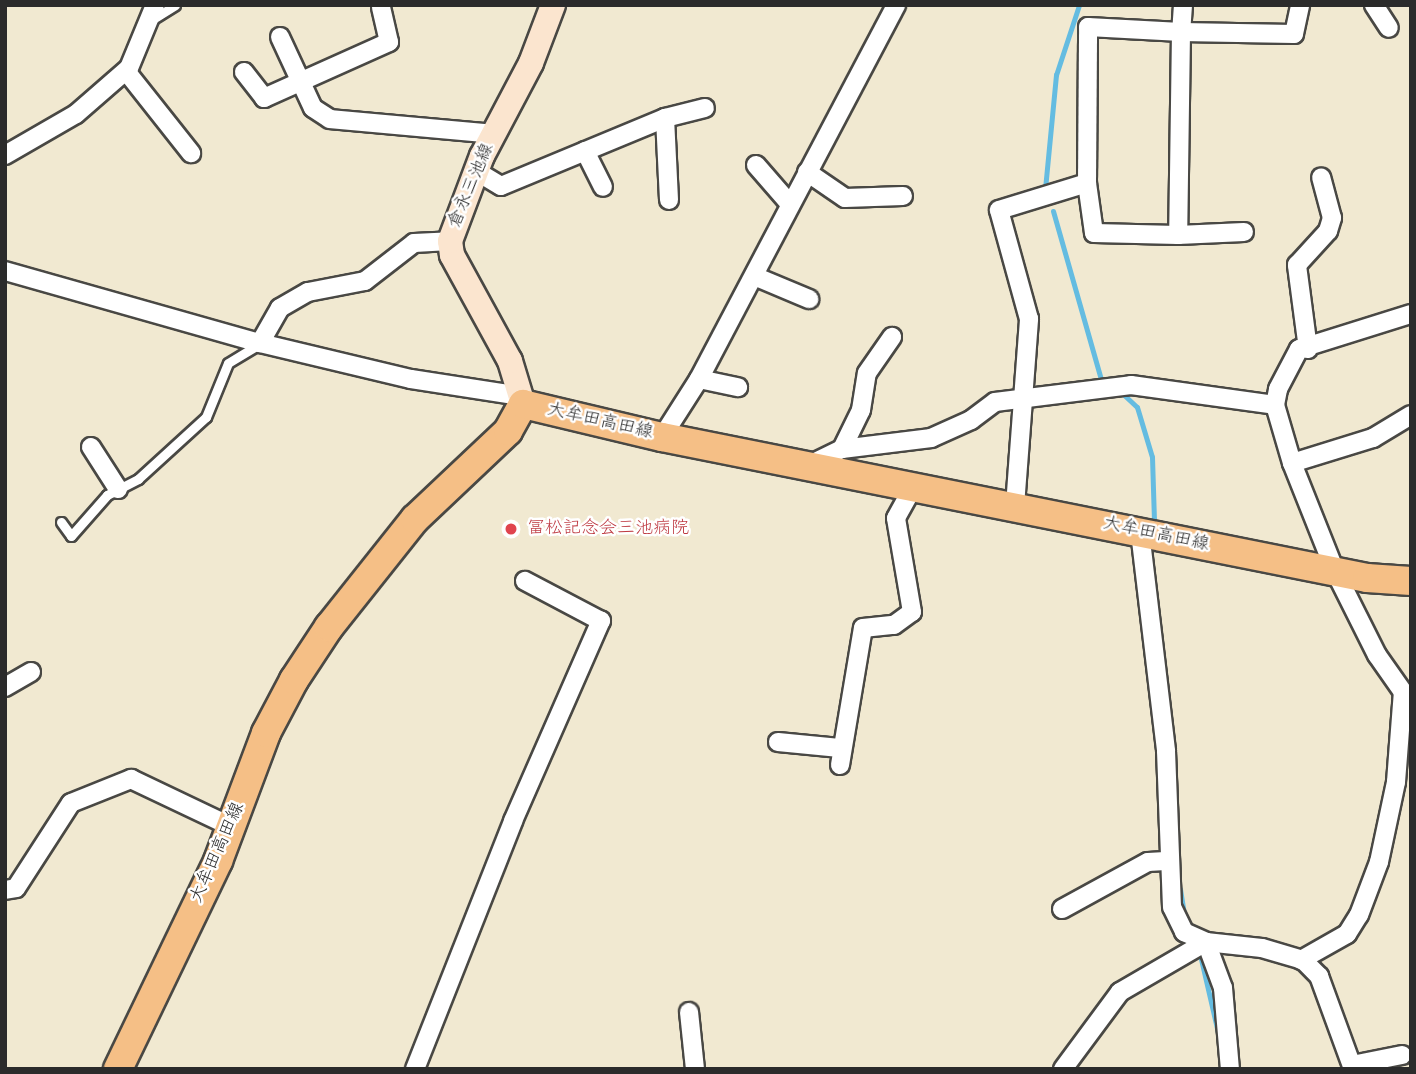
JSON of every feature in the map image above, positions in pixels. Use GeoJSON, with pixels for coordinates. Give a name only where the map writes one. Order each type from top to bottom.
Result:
{"type":"FeatureCollection","features":[{"type":"Feature","properties":{"kind":"main road","name":"倉永三池線"},"geometry":{"type":"LineString","coordinates":[[522,400],[510,361],[452,255],[450,241],[476,171],[531,63],[553,5]]}},
{"type":"Feature","properties":{"kind":"main road","name":"大牟田高田線"},"geometry":{"type":"LineString","coordinates":[[118,1069],[232,827],[266,733],[329,627],[415,519],[509,430],[522,400],[663,437],[1335,571],[1411,581]]}},
{"type":"Feature","properties":{"kind":"street"},"geometry":{"type":"LineString","coordinates":[[663,437],[754,276],[789,202],[896,5]]}},
{"type":"Feature","properties":{"kind":"street"},"geometry":{"type":"LineString","coordinates":[[1178,235],[1183,5]]}},
{"type":"Feature","properties":{"kind":"street"},"geometry":{"type":"LineString","coordinates":[[1244,232],[1178,235],[1094,233],[1087,183],[1088,27],[1181,32],[1294,33],[1300,5]]}},
{"type":"Feature","properties":{"kind":"street"},"geometry":{"type":"LineString","coordinates":[[1374,5],[1389,28]]}},
{"type":"Feature","properties":{"kind":"street"},"geometry":{"type":"LineString","coordinates":[[244,72],[264,98],[302,83],[389,42],[381,8]]}},
{"type":"Feature","properties":{"kind":"street"},"geometry":{"type":"LineString","coordinates":[[5,155],[76,114],[126,71],[154,12]]}},
{"type":"Feature","properties":{"kind":"street"},"geometry":{"type":"LineString","coordinates":[[280,37],[313,107],[330,119],[494,134]]}},
{"type":"Feature","properties":{"kind":"street"},"geometry":{"type":"LineString","coordinates":[[126,71],[191,153]]}},
{"type":"Feature","properties":{"kind":"street"},"geometry":{"type":"LineString","coordinates":[[476,171],[500,186],[665,118],[705,108]]}},
{"type":"Feature","properties":{"kind":"street"},"geometry":{"type":"LineString","coordinates":[[665,118],[669,200]]}},
{"type":"Feature","properties":{"kind":"street"},"geometry":{"type":"LineString","coordinates":[[585,151],[603,187]]}},
{"type":"Feature","properties":{"kind":"street"},"geometry":{"type":"LineString","coordinates":[[756,165],[789,202]]}},
{"type":"Feature","properties":{"kind":"street"},"geometry":{"type":"LineString","coordinates":[[807,172],[845,198],[903,196]]}},
{"type":"Feature","properties":{"kind":"street"},"geometry":{"type":"LineString","coordinates":[[1308,349],[1297,265],[1328,231],[1332,218],[1321,177]]}},
{"type":"Feature","properties":{"kind":"street"},"geometry":{"type":"LineString","coordinates":[[1015,506],[1029,319],[999,211],[1087,183]]}},
{"type":"Feature","properties":{"kind":"street"},"geometry":{"type":"LineString","coordinates":[[260,343],[280,308],[308,292],[365,281],[414,243],[450,241]]}},
{"type":"Feature","properties":{"kind":"street"},"geometry":{"type":"LineString","coordinates":[[5,271],[260,343],[411,379],[522,400]]}},
{"type":"Feature","properties":{"kind":"street"},"geometry":{"type":"LineString","coordinates":[[754,276],[809,299]]}},
{"type":"Feature","properties":{"kind":"street"},"geometry":{"type":"LineString","coordinates":[[1301,960],[1347,934],[1359,915],[1379,862],[1404,722],[1403,692],[1377,655],[1335,571],[1292,463],[1275,405],[1278,389],[1299,349],[1308,349],[1411,314]]}},
{"type":"Feature","properties":{"kind":"street"},"geometry":{"type":"LineString","coordinates":[[842,449],[860,410],[867,373],[892,337]]}},
{"type":"Feature","properties":{"kind":"street"},"geometry":{"type":"LineString","coordinates":[[698,379],[738,387]]}},
{"type":"Feature","properties":{"kind":"street"},"geometry":{"type":"LineString","coordinates":[[808,466],[842,449],[931,438],[971,421],[995,402],[1024,401],[1131,385],[1275,405]]}},
{"type":"Feature","properties":{"kind":"street"},"geometry":{"type":"LineString","coordinates":[[1292,463],[1373,438],[1411,415]]}},
{"type":"Feature","properties":{"kind":"street"},"geometry":{"type":"LineString","coordinates":[[91,447],[118,489]]}},
{"type":"Feature","properties":{"kind":"street"},"geometry":{"type":"LineString","coordinates":[[779,742],[840,757],[863,628],[894,625],[912,612],[896,519],[914,486]]}},
{"type":"Feature","properties":{"kind":"street"},"geometry":{"type":"LineString","coordinates":[[1140,532],[1166,751],[1172,907],[1184,932],[1206,942],[1262,948],[1301,960],[1319,976],[1352,1067],[1402,1055]]}},
{"type":"Feature","properties":{"kind":"street"},"geometry":{"type":"LineString","coordinates":[[415,1069],[513,821],[600,621],[525,581]]}},
{"type":"Feature","properties":{"kind":"street"},"geometry":{"type":"LineString","coordinates":[[5,687],[31,672]]}},
{"type":"Feature","properties":{"kind":"street"},"geometry":{"type":"LineString","coordinates":[[6,889],[16,888],[71,803],[131,779],[232,827]]}},
{"type":"Feature","properties":{"kind":"street"},"geometry":{"type":"LineString","coordinates":[[1062,909],[1148,862],[1170,862]]}},
{"type":"Feature","properties":{"kind":"street"},"geometry":{"type":"LineString","coordinates":[[1063,1069],[1120,992],[1206,942]]}},
{"type":"Feature","properties":{"kind":"street"},"geometry":{"type":"LineString","coordinates":[[1206,942],[1223,988],[1230,1069]]}},
{"type":"Feature","properties":{"kind":"street"},"geometry":{"type":"LineString","coordinates":[[689,1012],[695,1069]]}},
{"type":"Feature","properties":{"kind":"lane"},"geometry":{"type":"LineString","coordinates":[[154,12],[175,5]]}},
{"type":"Feature","properties":{"kind":"lane"},"geometry":{"type":"LineString","coordinates":[[61,522],[71,536],[107,495],[138,479],[206,417],[228,363],[260,343]]}},
{"type":"Feature","properties":{"kind":"waterway"},"geometry":{"type":"LineString","coordinates":[[1045,189],[1056,75],[1079,5]]}},
{"type":"Feature","properties":{"kind":"waterway"},"geometry":{"type":"LineString","coordinates":[[1053,211],[1101,379]]}},
{"type":"Feature","properties":{"kind":"waterway"},"geometry":{"type":"LineString","coordinates":[[1123,394],[1137,407],[1152,457],[1154,520]]}},
{"type":"Feature","properties":{"kind":"waterway"},"geometry":{"type":"LineString","coordinates":[[1180,889],[1184,914]]}},
{"type":"Feature","properties":{"kind":"waterway"},"geometry":{"type":"LineString","coordinates":[[1201,959],[1220,1041]]}},
{"type":"Feature","properties":{"kind":"place","name":"冨松記念会三池病院"},"geometry":{"type":"Point","coordinates":[511,529]}}]}
